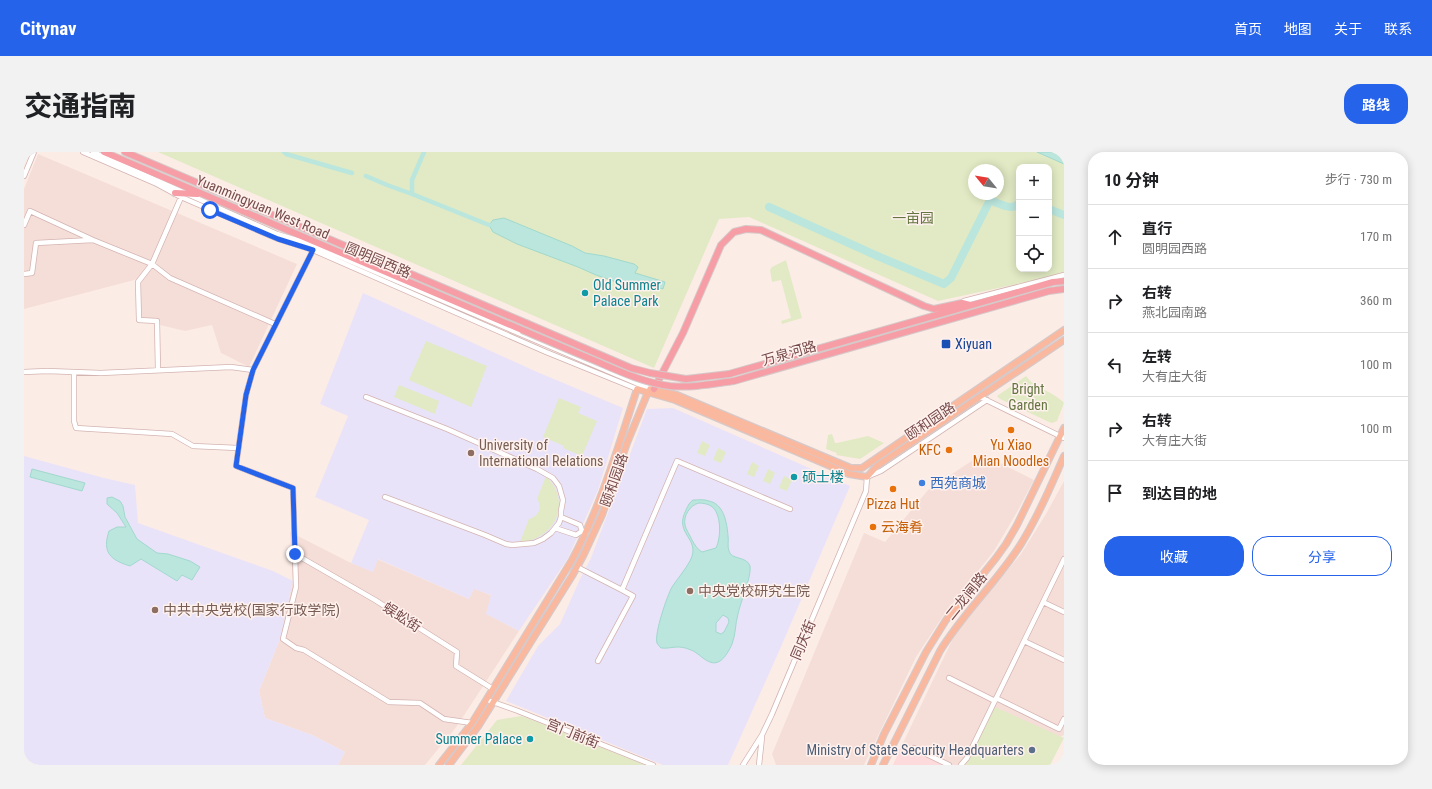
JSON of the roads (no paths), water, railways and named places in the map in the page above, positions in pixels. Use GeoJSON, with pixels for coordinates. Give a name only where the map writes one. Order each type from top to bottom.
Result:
{"type":"FeatureCollection","features":[{"type":"Feature","properties":{"kind":"highway","name":"Yuanmingyuan West Road"},"geometry":{"type":"LineString","coordinates":[[104,152],[522,330]]}},
{"type":"Feature","properties":{"kind":"highway","name":"Yuanmingyuan West Road"},"geometry":{"type":"LineString","coordinates":[[125,152],[631,368],[650,374],[686,379],[729,374]]}},
{"type":"Feature","properties":{"kind":"highway"},"geometry":{"type":"LineString","coordinates":[[175,193],[202,194]]}},
{"type":"Feature","properties":{"kind":"highway"},"geometry":{"type":"LineString","coordinates":[[654,389],[683,333],[721,245],[734,232],[746,229],[761,230],[924,306],[934,309],[962,303],[970,305]]}},
{"type":"Feature","properties":{"kind":"highway","name":"万泉河路"},"geometry":{"type":"LineString","coordinates":[[729,374],[970,305],[1053,282],[1064,281]]}},
{"type":"Feature","properties":{"kind":"highway","name":"万泉河路"},"geometry":{"type":"LineString","coordinates":[[522,330],[648,382],[670,386],[700,386],[734,381],[1064,288]]}},
{"type":"Feature","properties":{"kind":"main road","name":"颐和园路"},"geometry":{"type":"LineString","coordinates":[[862,468],[1064,330]]}},
{"type":"Feature","properties":{"kind":"main road","name":"颐和园路"},"geometry":{"type":"LineString","coordinates":[[867,477],[877,466],[1064,340]]}},
{"type":"Feature","properties":{"kind":"main road"},"geometry":{"type":"LineString","coordinates":[[637,389],[654,389],[677,395],[851,468],[862,468]]}},
{"type":"Feature","properties":{"kind":"main road"},"geometry":{"type":"LineString","coordinates":[[637,389],[675,400],[849,474],[867,477]]}},
{"type":"Feature","properties":{"kind":"main road","name":"颐和园路"},"geometry":{"type":"LineString","coordinates":[[439,765],[472,723],[565,572],[603,489],[637,389]]}},
{"type":"Feature","properties":{"kind":"main road"},"geometry":{"type":"LineString","coordinates":[[648,392],[654,389]]}},
{"type":"Feature","properties":{"kind":"main road","name":"颐和园路"},"geometry":{"type":"LineString","coordinates":[[449,765],[473,734],[577,567],[602,515],[626,443],[648,392]]}},
{"type":"Feature","properties":{"kind":"main road","name":"二龙闸路"},"geometry":{"type":"LineString","coordinates":[[871,765],[884,734],[923,656],[946,620],[1006,544],[1062,437],[1064,428]]}},
{"type":"Feature","properties":{"kind":"main road","name":"二龙闸路"},"geometry":{"type":"LineString","coordinates":[[883,765],[940,652],[950,635],[1020,545],[1037,515],[1064,456]]}},
{"type":"Feature","properties":{"kind":"street"},"geometry":{"type":"LineString","coordinates":[[24,176],[34,152]]}},
{"type":"Feature","properties":{"kind":"street"},"geometry":{"type":"LineString","coordinates":[[83,152],[175,193]]}},
{"type":"Feature","properties":{"kind":"street","name":"圆明园西路"},"geometry":{"type":"LineString","coordinates":[[93,152],[278,239],[313,250],[538,348],[637,389]]}},
{"type":"Feature","properties":{"kind":"street"},"geometry":{"type":"LineString","coordinates":[[158,370],[157,321],[139,320],[138,282],[152,264],[183,194]]}},
{"type":"Feature","properties":{"kind":"street","name":"圆明园西路"},"geometry":{"type":"LineString","coordinates":[[183,194],[277,234],[310,244],[643,386],[654,389]]}},
{"type":"Feature","properties":{"kind":"street"},"geometry":{"type":"LineString","coordinates":[[24,225],[30,211],[152,264],[170,278],[275,324]]}},
{"type":"Feature","properties":{"kind":"street"},"geometry":{"type":"LineString","coordinates":[[24,274],[32,273],[36,243],[94,240]]}},
{"type":"Feature","properties":{"kind":"street"},"geometry":{"type":"LineString","coordinates":[[313,250],[253,370],[246,395],[236,466],[293,488],[296,587],[283,639],[296,648],[304,650],[389,702],[420,702],[444,719],[472,723]]}},
{"type":"Feature","properties":{"kind":"street"},"geometry":{"type":"LineString","coordinates":[[964,300],[1064,275]]}},
{"type":"Feature","properties":{"kind":"street"},"geometry":{"type":"LineString","coordinates":[[24,372],[47,371],[101,373],[231,367],[253,370]]}},
{"type":"Feature","properties":{"kind":"street"},"geometry":{"type":"LineString","coordinates":[[74,372],[74,421],[76,428],[172,434],[193,446],[238,448]]}},
{"type":"Feature","properties":{"kind":"street"},"geometry":{"type":"LineString","coordinates":[[366,397],[454,432],[537,468],[553,478],[559,486],[563,500],[561,517],[555,528],[543,539],[534,543],[506,544],[385,497]]}},
{"type":"Feature","properties":{"kind":"street"},"geometry":{"type":"LineString","coordinates":[[980,397],[1062,437]]}},
{"type":"Feature","properties":{"kind":"street","name":"颐和园路"},"geometry":{"type":"LineString","coordinates":[[867,477],[881,471],[987,400]]}},
{"type":"Feature","properties":{"kind":"street"},"geometry":{"type":"LineString","coordinates":[[622,590],[677,461],[790,509]]}},
{"type":"Feature","properties":{"kind":"street"},"geometry":{"type":"LineString","coordinates":[[862,468],[867,477]]}},
{"type":"Feature","properties":{"kind":"street","name":"同庆街"},"geometry":{"type":"LineString","coordinates":[[762,735],[866,491],[867,477]]}},
{"type":"Feature","properties":{"kind":"street"},"geometry":{"type":"LineString","coordinates":[[555,528],[576,535],[584,532],[580,525],[561,517]]}},
{"type":"Feature","properties":{"kind":"street","name":"蜈蚣街"},"geometry":{"type":"LineString","coordinates":[[295,554],[375,600],[457,652],[456,666],[493,689]]}},
{"type":"Feature","properties":{"kind":"street"},"geometry":{"type":"LineString","coordinates":[[961,765],[967,758],[1064,561]]}},
{"type":"Feature","properties":{"kind":"street"},"geometry":{"type":"LineString","coordinates":[[577,567],[633,596],[598,661]]}},
{"type":"Feature","properties":{"kind":"street"},"geometry":{"type":"LineString","coordinates":[[1043,602],[1064,612]]}},
{"type":"Feature","properties":{"kind":"street"},"geometry":{"type":"LineString","coordinates":[[1024,641],[1064,660]]}},
{"type":"Feature","properties":{"kind":"street"},"geometry":{"type":"LineString","coordinates":[[949,678],[1059,729],[1064,719]]}},
{"type":"Feature","properties":{"kind":"street","name":"宫门前街"},"geometry":{"type":"LineString","coordinates":[[486,699],[518,710],[652,765]]}},
{"type":"Feature","properties":{"kind":"street"},"geometry":{"type":"LineString","coordinates":[[743,765],[762,735]]}},
{"type":"Feature","properties":{"kind":"street"},"geometry":{"type":"LineString","coordinates":[[759,765],[762,735]]}},
{"type":"Feature","properties":{"kind":"street"},"geometry":{"type":"LineString","coordinates":[[914,748],[949,765]]}},
{"type":"Feature","properties":{"kind":"water"},"geometry":{"type":"Polygon","coordinates":[[[1037,152],[1064,152],[1064,164],[1037,152]]]}},
{"type":"Feature","properties":{"kind":"water"},"geometry":{"type":"Polygon","coordinates":[[[504,218],[572,246],[585,253],[604,256],[634,264],[638,267],[635,273],[665,282],[663,289],[650,285],[646,288],[628,286],[517,244],[493,232],[489,225],[493,220],[504,218]]]}},
{"type":"Feature","properties":{"kind":"water"},"geometry":{"type":"Polygon","coordinates":[[[32,469],[85,483],[82,491],[30,477],[32,469]]]}},
{"type":"Feature","properties":{"kind":"water"},"geometry":{"type":"Polygon","coordinates":[[[112,497],[120,501],[123,506],[125,517],[137,539],[157,553],[168,554],[190,561],[200,567],[192,580],[182,575],[177,581],[141,559],[130,566],[117,561],[109,554],[107,550],[107,538],[109,531],[117,527],[126,527],[117,513],[107,504],[107,498],[112,497]]]}},
{"type":"Feature","properties":{"kind":"water"},"geometry":{"type":"Polygon","coordinates":[[[693,500],[707,500],[718,506],[726,520],[730,554],[746,561],[750,566],[746,590],[739,609],[732,644],[724,658],[716,663],[708,661],[686,648],[661,648],[657,643],[657,632],[667,598],[672,587],[686,568],[693,553],[691,541],[683,525],[683,518],[689,504],[693,500]],[[699,503],[690,508],[688,511],[685,518],[685,525],[697,548],[702,552],[716,548],[718,544],[720,526],[715,509],[704,503],[699,503]],[[723,615],[716,623],[716,632],[721,634],[724,632],[729,622],[728,618],[723,615]]]}},
{"type":"Feature","properties":{"kind":"waterway"},"geometry":{"type":"LineString","coordinates":[[284,152],[286,154],[352,173]]}},
{"type":"Feature","properties":{"kind":"waterway"},"geometry":{"type":"LineString","coordinates":[[366,176],[412,194],[412,180],[424,152]]}},
{"type":"Feature","properties":{"kind":"waterway"},"geometry":{"type":"LineString","coordinates":[[412,194],[489,225]]}},
{"type":"Feature","properties":{"kind":"waterway"},"geometry":{"type":"LineString","coordinates":[[769,207],[875,255],[944,284],[951,278],[990,200],[1009,207],[1016,206]]}},
{"type":"Feature","properties":{"kind":"waterway"},"geometry":{"type":"LineString","coordinates":[[1052,210],[1064,215]]}},
{"type":"Feature","properties":{"kind":"place","name":"Old Summer Palace Park"},"geometry":{"type":"Point","coordinates":[585,293]}},
{"type":"Feature","properties":{"kind":"place","name":"Xiyuan"},"geometry":{"type":"Point","coordinates":[946,344]}},
{"type":"Feature","properties":{"kind":"place","name":"Yu Xiao Mian Noodles"},"geometry":{"type":"Point","coordinates":[1011,430]}},
{"type":"Feature","properties":{"kind":"place","name":"KFC"},"geometry":{"type":"Point","coordinates":[949,450]}},
{"type":"Feature","properties":{"kind":"place","name":"University of International Relations"},"geometry":{"type":"Point","coordinates":[471,453]}},
{"type":"Feature","properties":{"kind":"place","name":"硕士楼"},"geometry":{"type":"Point","coordinates":[794,477]}},
{"type":"Feature","properties":{"kind":"place","name":"西苑商城"},"geometry":{"type":"Point","coordinates":[922,483]}},
{"type":"Feature","properties":{"kind":"place","name":"Pizza Hut"},"geometry":{"type":"Point","coordinates":[893,489]}},
{"type":"Feature","properties":{"kind":"place","name":"云海肴"},"geometry":{"type":"Point","coordinates":[873,527]}},
{"type":"Feature","properties":{"kind":"place","name":"中央党校研究生院"},"geometry":{"type":"Point","coordinates":[690,591]}},
{"type":"Feature","properties":{"kind":"place","name":"中共中央党校(国家行政学院)"},"geometry":{"type":"Point","coordinates":[155,610]}},
{"type":"Feature","properties":{"kind":"place","name":"Summer Palace"},"geometry":{"type":"Point","coordinates":[530,739]}},
{"type":"Feature","properties":{"kind":"place","name":"Ministry of State Security Headquarters"},"geometry":{"type":"Point","coordinates":[1032,750]}},
{"type":"Feature","properties":{"kind":"park label","name":"一亩园"},"geometry":{"type":"Point","coordinates":[913,218]}},
{"type":"Feature","properties":{"kind":"park label","name":"Bright Garden"},"geometry":{"type":"Point","coordinates":[1028,398]}}]}
